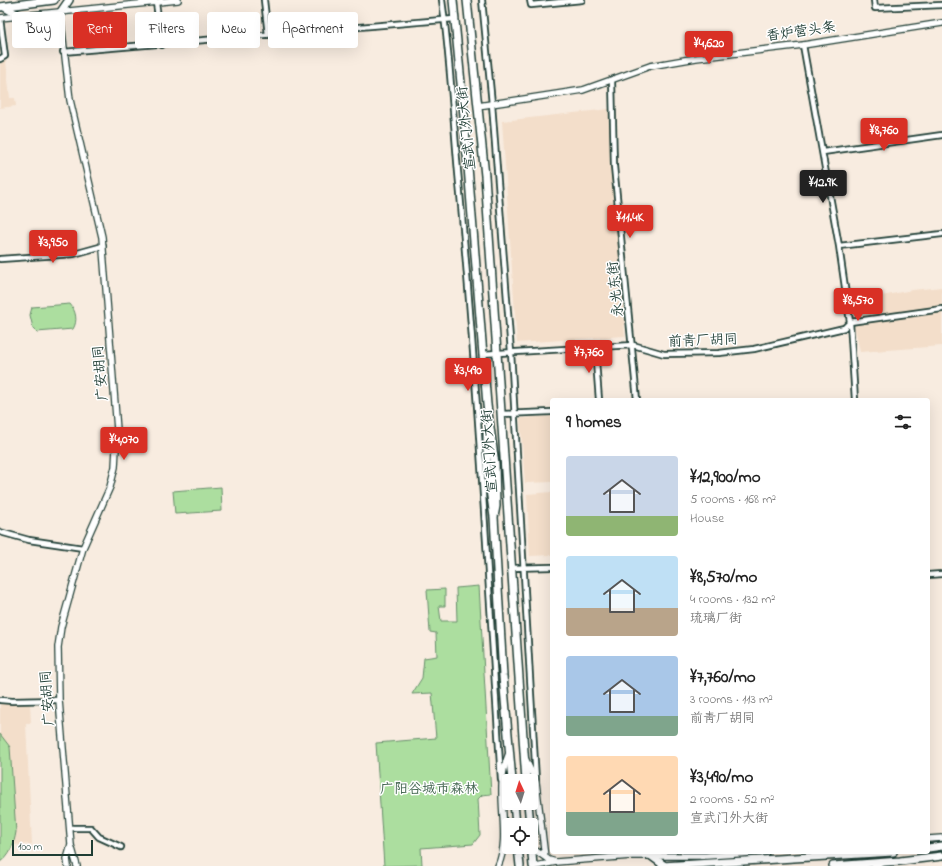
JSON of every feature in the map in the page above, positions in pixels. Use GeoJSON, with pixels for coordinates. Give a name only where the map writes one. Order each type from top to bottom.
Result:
{"type":"FeatureCollection","features":[{"type":"Feature","properties":{"kind":"main road"},"geometry":{"type":"LineString","coordinates":[[2,7],[54,0]]}},
{"type":"Feature","properties":{"kind":"main road"},"geometry":{"type":"LineString","coordinates":[[60,12],[69,0]]}},
{"type":"Feature","properties":{"kind":"main road","name":"宣武门外大街"},"geometry":{"type":"LineString","coordinates":[[453,0],[463,104],[482,354],[495,464],[496,506],[494,517],[512,774]]}},
{"type":"Feature","properties":{"kind":"main road","name":"宣武门外大街"},"geometry":{"type":"LineString","coordinates":[[467,0],[485,176],[525,774]]}},
{"type":"Feature","properties":{"kind":"main road"},"geometry":{"type":"LineString","coordinates":[[2,7],[12,12]]}},
{"type":"Feature","properties":{"kind":"main road"},"geometry":{"type":"LineString","coordinates":[[930,848],[942,846]]}},
{"type":"Feature","properties":{"kind":"main road"},"geometry":{"type":"LineString","coordinates":[[519,854],[520,866]]}},
{"type":"Feature","properties":{"kind":"main road"},"geometry":{"type":"LineString","coordinates":[[532,854],[534,866]]}},
{"type":"Feature","properties":{"kind":"main road"},"geometry":{"type":"LineString","coordinates":[[779,859],[788,854]]}},
{"type":"Feature","properties":{"kind":"main road"},"geometry":{"type":"LineString","coordinates":[[662,866],[858,854]]}},
{"type":"Feature","properties":{"kind":"main road"},"geometry":{"type":"LineString","coordinates":[[650,855],[665,866]]}},
{"type":"Feature","properties":{"kind":"main road"},"geometry":{"type":"LineString","coordinates":[[833,866],[900,862],[942,856]]}},
{"type":"Feature","properties":{"kind":"street"},"geometry":{"type":"LineString","coordinates":[[60,12],[178,0]]}},
{"type":"Feature","properties":{"kind":"street"},"geometry":{"type":"LineString","coordinates":[[199,42],[268,35],[264,0]]}},
{"type":"Feature","properties":{"kind":"street"},"geometry":{"type":"LineString","coordinates":[[442,0],[445,19],[481,454],[501,784],[503,854],[499,864],[492,866]]}},
{"type":"Feature","properties":{"kind":"street"},"geometry":{"type":"LineString","coordinates":[[482,0],[492,104],[511,352],[525,568],[536,774]]}},
{"type":"Feature","properties":{"kind":"street"},"geometry":{"type":"LineString","coordinates":[[530,0],[531,5],[582,0]]}},
{"type":"Feature","properties":{"kind":"street"},"geometry":{"type":"LineString","coordinates":[[874,0],[875,8],[942,4]]}},
{"type":"Feature","properties":{"kind":"street"},"geometry":{"type":"LineString","coordinates":[[156,3],[157,12]]}},
{"type":"Feature","properties":{"kind":"street"},"geometry":{"type":"LineString","coordinates":[[0,60],[5,56],[0,18],[12,17]]}},
{"type":"Feature","properties":{"kind":"street"},"geometry":{"type":"LineString","coordinates":[[358,27],[454,18]]}},
{"type":"Feature","properties":{"kind":"street","name":"香炉营头条"},"geometry":{"type":"LineString","coordinates":[[478,106],[583,90],[650,66],[681,60],[803,45],[942,23]]}},
{"type":"Feature","properties":{"kind":"street"},"geometry":{"type":"LineString","coordinates":[[803,45],[839,246],[850,322],[855,398]]}},
{"type":"Feature","properties":{"kind":"street"},"geometry":{"type":"LineString","coordinates":[[63,52],[135,47]]}},
{"type":"Feature","properties":{"kind":"street","name":"广安胡同"},"geometry":{"type":"LineString","coordinates":[[63,48],[70,100],[103,246],[117,416],[117,448],[110,487],[83,548],[61,627],[58,654],[59,700],[71,845],[78,866]]}},
{"type":"Feature","properties":{"kind":"street","name":"永光东街"},"geometry":{"type":"LineString","coordinates":[[612,80],[614,166],[633,345],[637,398]]}},
{"type":"Feature","properties":{"kind":"street"},"geometry":{"type":"LineString","coordinates":[[823,152],[942,135]]}},
{"type":"Feature","properties":{"kind":"street"},"geometry":{"type":"LineString","coordinates":[[839,246],[942,234]]}},
{"type":"Feature","properties":{"kind":"street"},"geometry":{"type":"LineString","coordinates":[[0,259],[74,254],[103,246]]}},
{"type":"Feature","properties":{"kind":"street","name":"前青厂胡同"},"geometry":{"type":"LineString","coordinates":[[482,354],[633,345],[664,354],[691,355],[754,349],[844,328],[850,322],[942,309]]}},
{"type":"Feature","properties":{"kind":"street"},"geometry":{"type":"LineString","coordinates":[[595,348],[599,398]]}},
{"type":"Feature","properties":{"kind":"street"},"geometry":{"type":"LineString","coordinates":[[501,414],[550,412]]}},
{"type":"Feature","properties":{"kind":"street"},"geometry":{"type":"LineString","coordinates":[[0,532],[29,540],[83,548]]}},
{"type":"Feature","properties":{"kind":"street"},"geometry":{"type":"LineString","coordinates":[[511,568],[550,567]]}},
{"type":"Feature","properties":{"kind":"street"},"geometry":{"type":"LineString","coordinates":[[930,575],[942,574]]}},
{"type":"Feature","properties":{"kind":"street"},"geometry":{"type":"LineString","coordinates":[[0,700],[59,700]]}},
{"type":"Feature","properties":{"kind":"street"},"geometry":{"type":"LineString","coordinates":[[501,784],[503,767],[510,751]]}},
{"type":"Feature","properties":{"kind":"street"},"geometry":{"type":"LineString","coordinates":[[524,755],[532,774]]}},
{"type":"Feature","properties":{"kind":"street"},"geometry":{"type":"LineString","coordinates":[[538,799],[545,857]]}},
{"type":"Feature","properties":{"kind":"street"},"geometry":{"type":"LineString","coordinates":[[70,828],[91,828],[99,837],[121,847]]}},
{"type":"Feature","properties":{"kind":"street"},"geometry":{"type":"LineString","coordinates":[[930,839],[942,838]]}},
{"type":"Feature","properties":{"kind":"street","name":"广安胡同"},"geometry":{"type":"LineString","coordinates":[[68,866],[67,859],[71,845]]}},
{"type":"Feature","properties":{"kind":"street"},"geometry":{"type":"LineString","coordinates":[[538,851],[545,857],[556,862]]}},
{"type":"Feature","properties":{"kind":"street"},"geometry":{"type":"LineString","coordinates":[[534,866],[556,862],[650,855],[706,856],[736,854]]}},
{"type":"Feature","properties":{"kind":"shaded area"},"geometry":{"type":"Polygon","coordinates":[[[0,61],[6,61],[10,98],[15,98],[16,106],[0,108],[0,61]]]}},
{"type":"Feature","properties":{"kind":"shaded area"},"geometry":{"type":"Polygon","coordinates":[[[609,109],[625,336],[517,343],[502,121],[609,109]]]}},
{"type":"Feature","properties":{"kind":"shaded area"},"geometry":{"type":"Polygon","coordinates":[[[942,287],[942,346],[860,352],[852,315],[851,302],[912,290],[942,287]]]}},
{"type":"Feature","properties":{"kind":"shaded area"},"geometry":{"type":"Polygon","coordinates":[[[550,416],[550,482],[525,483],[520,418],[550,416]]]}},
{"type":"Feature","properties":{"kind":"shaded area"},"geometry":{"type":"Polygon","coordinates":[[[550,492],[550,555],[530,556],[527,494],[550,492]]]}},
{"type":"Feature","properties":{"kind":"shaded area"},"geometry":{"type":"Polygon","coordinates":[[[0,701],[30,703],[31,723],[26,724],[32,844],[13,845],[10,852],[0,862],[0,701]]]}},
{"type":"Feature","properties":{"kind":"green space"},"geometry":{"type":"Polygon","coordinates":[[[70,304],[76,316],[75,326],[73,329],[37,332],[33,328],[30,315],[32,307],[70,304]]]}},
{"type":"Feature","properties":{"kind":"green space"},"geometry":{"type":"Polygon","coordinates":[[[221,487],[222,511],[175,514],[173,491],[221,487]]]}},
{"type":"Feature","properties":{"kind":"green space","name":"广阳谷城市森林"},"geometry":{"type":"Polygon","coordinates":[[[479,586],[491,794],[482,795],[478,799],[480,835],[473,844],[421,848],[422,865],[384,866],[376,743],[436,738],[432,693],[412,694],[422,678],[424,658],[437,656],[436,633],[430,632],[427,590],[445,589],[445,606],[439,606],[441,621],[457,621],[456,588],[479,586]]]}},
{"type":"Feature","properties":{"kind":"green space"},"geometry":{"type":"Polygon","coordinates":[[[0,734],[10,747],[16,832],[11,849],[0,862],[0,734]]]}}]}
